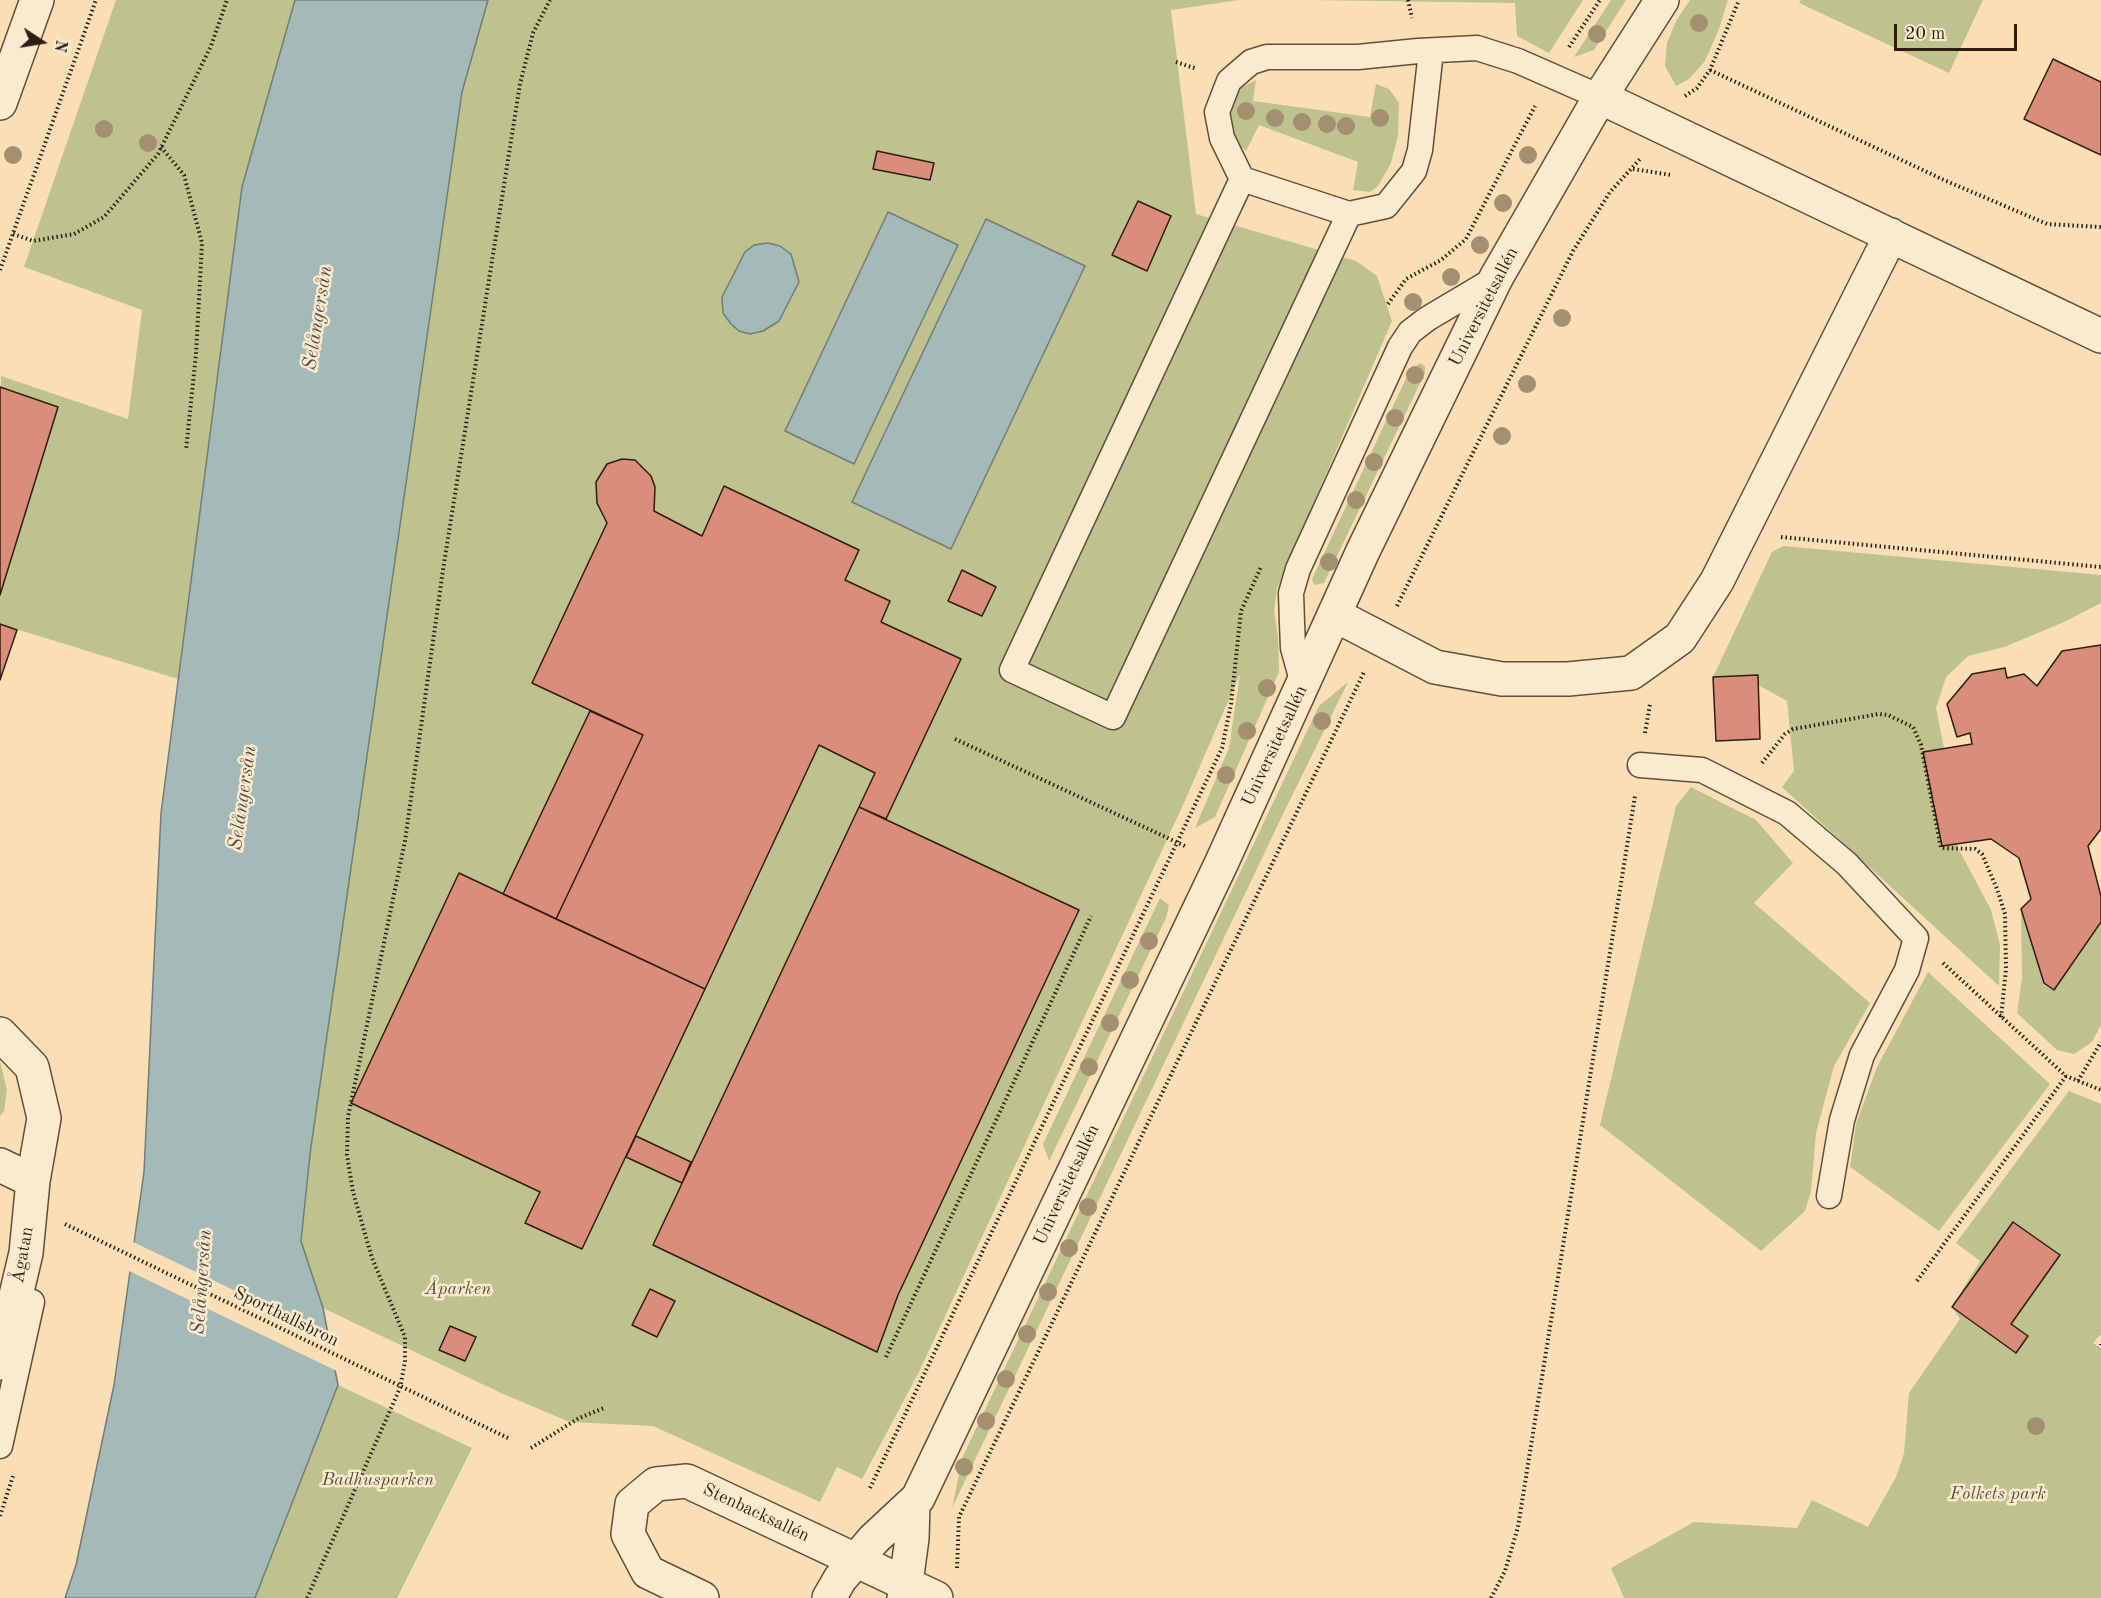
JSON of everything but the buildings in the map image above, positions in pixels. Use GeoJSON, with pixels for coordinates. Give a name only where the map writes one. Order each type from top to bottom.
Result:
{"type":"FeatureCollection","features":[{"type":"Feature","properties":{"kind":"street"},"geometry":{"type":"LineString","coordinates":[[0,103],[37,0]]}},
{"type":"Feature","properties":{"kind":"street","name":"Universitetsallén"},"geometry":{"type":"LineString","coordinates":[[905,1591],[913,1505],[1016,1296],[1046,1226],[1221,864],[1363,551],[1496,278],[1600,97],[1662,0]]}},
{"type":"Feature","properties":{"kind":"street"},"geometry":{"type":"LineString","coordinates":[[1600,97],[2101,336]]}},
{"type":"Feature","properties":{"kind":"street"},"geometry":{"type":"LineString","coordinates":[[1335,615],[1436,667],[1502,678],[1569,679],[1631,673],[1680,638],[1717,581],[1891,234]]}},
{"type":"Feature","properties":{"kind":"street","name":"Ågatan"},"geometry":{"type":"LineString","coordinates":[[0,1034],[32,1067],[44,1118],[33,1181],[26,1252],[0,1363]]}},
{"type":"Feature","properties":{"kind":"street"},"geometry":{"type":"LineString","coordinates":[[0,1165],[33,1181]]}},
{"type":"Feature","properties":{"kind":"street","name":"Stenbacksallén"},"geometry":{"type":"LineString","coordinates":[[702,1598],[648,1572],[628,1534],[632,1504],[656,1484],[687,1481],[857,1560],[905,1591],[936,1598]]}},
{"type":"Feature","properties":{"kind":"street","name":"Universitetsallén"},"geometry":{"type":"LineString","coordinates":[[829,1598],[840,1579],[887,1526],[913,1505]]}},
{"type":"Feature","properties":{"kind":"lane"},"geometry":{"type":"LineString","coordinates":[[1431,51],[1420,150],[1414,171],[1386,206],[1349,214],[1242,179],[1222,138],[1217,112],[1229,81],[1251,62],[1267,57],[1310,55],[1358,57],[1431,51],[1478,48],[1518,60],[1600,97]]}},
{"type":"Feature","properties":{"kind":"lane"},"geometry":{"type":"LineString","coordinates":[[1242,179],[1012,670],[1113,717],[1349,214]]}},
{"type":"Feature","properties":{"kind":"lane"},"geometry":{"type":"LineString","coordinates":[[1303,684],[1293,648],[1291,593],[1298,569],[1400,347],[1410,332],[1496,278]]}},
{"type":"Feature","properties":{"kind":"lane"},"geometry":{"type":"LineString","coordinates":[[1640,765],[1702,770],[1787,813],[1847,864],[1916,938],[1907,970],[1862,1054],[1842,1120],[1829,1197]]}},
{"type":"Feature","properties":{"kind":"lane"},"geometry":{"type":"LineString","coordinates":[[0,1446],[32,1302],[15,1298]]}},
{"type":"Feature","properties":{"kind":"path"},"geometry":{"type":"LineString","coordinates":[[0,270],[96,0]]}},
{"type":"Feature","properties":{"kind":"path"},"geometry":{"type":"LineString","coordinates":[[13,234],[33,241],[43,240],[74,234],[104,217],[161,147],[211,45],[227,0]]}},
{"type":"Feature","properties":{"kind":"path"},"geometry":{"type":"LineString","coordinates":[[307,1598],[400,1388],[405,1362],[405,1337],[372,1258],[352,1192],[347,1155],[348,1117],[405,842],[443,570],[520,84],[533,33],[550,0]]}},
{"type":"Feature","properties":{"kind":"path"},"geometry":{"type":"LineString","coordinates":[[1383,311],[1406,279],[1441,260],[1466,239],[1551,75],[1600,0]]}},
{"type":"Feature","properties":{"kind":"path"},"geometry":{"type":"LineString","coordinates":[[1402,613],[1396,607],[1573,251],[1610,192],[1633,169],[1663,128],[1680,99],[1697,88],[1710,70],[1739,0]]}},
{"type":"Feature","properties":{"kind":"path"},"geometry":{"type":"LineString","coordinates":[[1710,70],[1944,180],[2047,224],[2101,227]]}},
{"type":"Feature","properties":{"kind":"path"},"geometry":{"type":"LineString","coordinates":[[161,147],[184,175],[202,243],[196,354],[186,450]]}},
{"type":"Feature","properties":{"kind":"path"},"geometry":{"type":"LineString","coordinates":[[1769,536],[2101,567]]}},
{"type":"Feature","properties":{"kind":"path"},"geometry":{"type":"LineString","coordinates":[[864,1498],[901,1426],[1222,748],[1230,704],[1241,611],[1266,557]]}},
{"type":"Feature","properties":{"kind":"path"},"geometry":{"type":"LineString","coordinates":[[957,1573],[959,1517],[1380,639]]}},
{"type":"Feature","properties":{"kind":"path"},"geometry":{"type":"LineString","coordinates":[[1491,1598],[1505,1571],[1518,1527],[1658,653]]}},
{"type":"Feature","properties":{"kind":"path"},"geometry":{"type":"LineString","coordinates":[[1742,790],[1785,734],[1792,729],[1879,714],[1888,715],[1913,727],[1920,745],[1941,848],[1975,849],[1982,854],[1998,889],[2005,914],[2006,969],[2001,1018]]}},
{"type":"Feature","properties":{"kind":"path"},"geometry":{"type":"LineString","coordinates":[[955,740],[1263,884]]}},
{"type":"Feature","properties":{"kind":"path"},"geometry":{"type":"LineString","coordinates":[[886,1357],[1091,916]]}},
{"type":"Feature","properties":{"kind":"path"},"geometry":{"type":"LineString","coordinates":[[1916,938],[2066,1076],[2101,1090]]}},
{"type":"Feature","properties":{"kind":"path"},"geometry":{"type":"LineString","coordinates":[[2078,1081],[2101,1042]]}},
{"type":"Feature","properties":{"kind":"path"},"geometry":{"type":"LineString","coordinates":[[1917,1281],[2066,1076]]}},
{"type":"Feature","properties":{"kind":"path","name":"Sporthallsbron"},"geometry":{"type":"LineString","coordinates":[[64,1224],[400,1388],[510,1439]]}},
{"type":"Feature","properties":{"kind":"path"},"geometry":{"type":"LineString","coordinates":[[531,1448],[579,1418],[604,1408]]}},
{"type":"Feature","properties":{"kind":"green space"},"geometry":{"type":"Polygon","coordinates":[[[116,0],[295,0],[242,187],[178,679],[0,624],[1,376],[128,419],[142,310],[24,267],[116,0]]]}},
{"type":"Feature","properties":{"kind":"green space","name":"Åparken"},"geometry":{"type":"Polygon","coordinates":[[[488,0],[1239,0],[1171,10],[1196,214],[1356,261],[1377,276],[1392,321],[1277,588],[1274,611],[1278,637],[1279,672],[1215,817],[1195,828],[1229,748],[1240,674],[1183,805],[919,1372],[862,1479],[837,1467],[820,1502],[653,1426],[570,1422],[503,1394],[323,1308],[301,1241],[310,1154],[462,92],[488,0]]]}},
{"type":"Feature","properties":{"kind":"green space"},"geometry":{"type":"Polygon","coordinates":[[[1307,0],[1583,0],[1549,53],[1517,36],[1515,3],[1307,0]]]}},
{"type":"Feature","properties":{"kind":"green space"},"geometry":{"type":"Polygon","coordinates":[[[1611,0],[1626,0],[1594,50],[1574,57],[1611,0]]]}},
{"type":"Feature","properties":{"kind":"green space"},"geometry":{"type":"Polygon","coordinates":[[[1690,0],[1728,0],[1719,29],[1705,61],[1689,79],[1676,86],[1665,66],[1667,43],[1676,21],[1690,0]]]}},
{"type":"Feature","properties":{"kind":"green space"},"geometry":{"type":"Polygon","coordinates":[[[1801,0],[1983,0],[1949,73],[1799,3],[1801,0]]]}},
{"type":"Feature","properties":{"kind":"green space"},"geometry":{"type":"Polygon","coordinates":[[[1256,80],[1253,101],[1370,117],[1376,84],[1389,89],[1399,103],[1398,136],[1391,163],[1378,186],[1370,192],[1353,190],[1358,162],[1259,125],[1246,151],[1232,140],[1228,106],[1241,88],[1256,80]]]}},
{"type":"Feature","properties":{"kind":"green space"},"geometry":{"type":"Polygon","coordinates":[[[1420,363],[1425,366],[1425,373],[1324,583],[1314,585],[1312,579],[1409,372],[1420,363]]]}},
{"type":"Feature","properties":{"kind":"green space"},"geometry":{"type":"Polygon","coordinates":[[[1783,546],[2101,575],[2101,603],[2062,623],[2004,647],[1968,656],[1946,677],[1936,708],[1944,748],[1923,752],[1942,846],[1956,844],[1991,910],[2000,945],[1999,986],[1782,787],[1794,771],[1787,701],[1758,685],[1713,677],[1772,552],[1783,546]]]}},
{"type":"Feature","properties":{"kind":"green space"},"geometry":{"type":"Polygon","coordinates":[[[1348,682],[952,1508],[963,1456],[1319,706],[1348,682]]]}},
{"type":"Feature","properties":{"kind":"green space"},"geometry":{"type":"Polygon","coordinates":[[[1691,787],[1756,820],[1793,863],[1754,903],[1870,1003],[1834,1066],[1816,1133],[1811,1191],[1805,1211],[1761,1251],[1600,1125],[1676,806],[1691,787]]]}},
{"type":"Feature","properties":{"kind":"green space"},"geometry":{"type":"Polygon","coordinates":[[[1160,898],[1169,905],[1166,918],[1049,1161],[1043,1144],[1160,898]]]}},
{"type":"Feature","properties":{"kind":"green space"},"geometry":{"type":"Polygon","coordinates":[[[2021,909],[2044,983],[2054,990],[2101,922],[2101,1025],[2092,1042],[2074,1054],[2057,1050],[2017,1013],[2022,978],[2021,909]]]}},
{"type":"Feature","properties":{"kind":"green space"},"geometry":{"type":"Polygon","coordinates":[[[1928,972],[2050,1084],[1939,1231],[1850,1167],[1856,1124],[1877,1067],[1928,972]]]}},
{"type":"Feature","properties":{"kind":"green space"},"geometry":{"type":"Polygon","coordinates":[[[0,1061],[7,1090],[4,1111],[0,1116],[0,1061]]]}},
{"type":"Feature","properties":{"kind":"green space","name":"Folkets park"},"geometry":{"type":"Polygon","coordinates":[[[2069,1091],[2101,1104],[2101,1334],[2093,1343],[2101,1348],[2101,1598],[1624,1598],[1611,1568],[1694,1522],[1797,1528],[1812,1500],[1868,1527],[1896,1477],[1904,1453],[1909,1393],[1960,1319],[1952,1307],[1980,1261],[1956,1243],[2069,1091]]]}},
{"type":"Feature","properties":{"kind":"green space","name":"Badhusparken"},"geometry":{"type":"Polygon","coordinates":[[[338,1385],[472,1448],[397,1598],[255,1598],[338,1385]]]}},
{"type":"Feature","properties":{"kind":"water","name":"Selångersån"},"geometry":{"type":"Polygon","coordinates":[[[295,0],[488,0],[462,92],[310,1154],[301,1241],[323,1308],[338,1385],[255,1598],[65,1598],[76,1565],[114,1385],[144,1172],[161,813],[242,187],[295,0]]]}},
{"type":"Feature","properties":{"kind":"water"},"geometry":{"type":"Polygon","coordinates":[[[888,212],[958,245],[854,464],[785,431],[888,212]]]}},
{"type":"Feature","properties":{"kind":"water"},"geometry":{"type":"Polygon","coordinates":[[[986,219],[1085,266],[951,549],[852,502],[986,219]]]}},
{"type":"Feature","properties":{"kind":"water"},"geometry":{"type":"Polygon","coordinates":[[[768,243],[780,246],[791,254],[799,282],[779,321],[763,331],[750,334],[739,331],[731,324],[723,313],[722,297],[745,252],[754,245],[768,243]]]}},
{"type":"Feature","properties":{"kind":"pier"},"geometry":{"type":"Polygon","coordinates":[[[131,1241],[332,1337],[339,1372],[127,1270],[131,1241]]]}}]}
